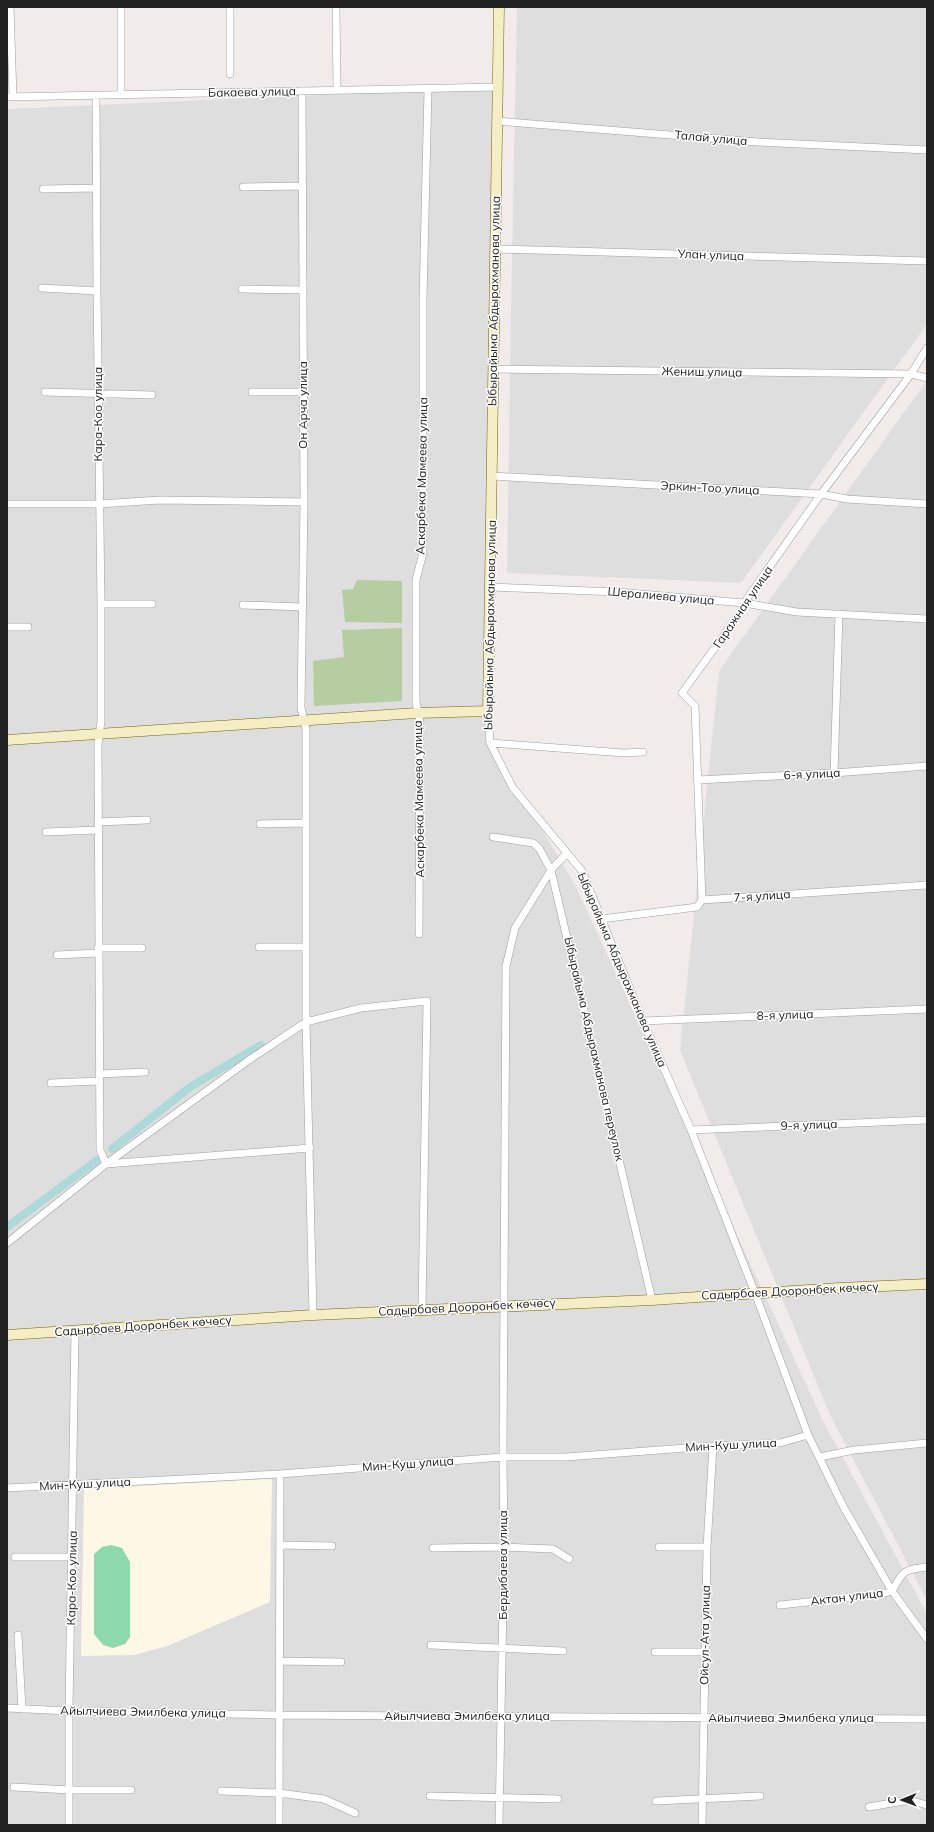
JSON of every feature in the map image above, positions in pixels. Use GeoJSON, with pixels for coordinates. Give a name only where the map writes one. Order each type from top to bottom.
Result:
{"type":"FeatureCollection","features":[{"type":"Feature","properties":{"kind":"street"},"geometry":{"type":"LineString","coordinates":[[10,7],[10,97]]}},
{"type":"Feature","properties":{"kind":"street"},"geometry":{"type":"LineString","coordinates":[[121,7],[121,94]]}},
{"type":"Feature","properties":{"kind":"street"},"geometry":{"type":"LineString","coordinates":[[230,7],[230,74]]}},
{"type":"Feature","properties":{"kind":"street"},"geometry":{"type":"LineString","coordinates":[[336,7],[338,90]]}},
{"type":"Feature","properties":{"kind":"street","name":"Ыбырайыма Абдырахманова улица"},"geometry":{"type":"LineString","coordinates":[[499,7],[496,121],[488,711],[490,743],[513,788],[582,871],[643,1021],[691,1130],[755,1293],[808,1435],[843,1506],[892,1591],[927,1639]]}},
{"type":"Feature","properties":{"kind":"street","name":"Бакаева улица"},"geometry":{"type":"LineString","coordinates":[[10,97],[497,87]]}},
{"type":"Feature","properties":{"kind":"street","name":"Аскарбека Мамеева улица"},"geometry":{"type":"LineString","coordinates":[[420,934],[420,723],[416,702],[416,580],[423,553],[423,308],[428,89]]}},
{"type":"Feature","properties":{"kind":"street","name":"Он Арча улица"},"geometry":{"type":"LineString","coordinates":[[302,91],[304,502],[301,708],[306,729],[305,947],[313,1315]]}},
{"type":"Feature","properties":{"kind":"street","name":"Кара-Коо улица"},"geometry":{"type":"LineString","coordinates":[[96,95],[98,504],[101,604],[98,744],[99,1078],[100,1150],[106,1164]]}},
{"type":"Feature","properties":{"kind":"street","name":"Талай улица"},"geometry":{"type":"LineString","coordinates":[[496,121],[758,142],[927,150]]}},
{"type":"Feature","properties":{"kind":"street"},"geometry":{"type":"LineString","coordinates":[[243,187],[303,186]]}},
{"type":"Feature","properties":{"kind":"street"},"geometry":{"type":"LineString","coordinates":[[42,189],[96,188]]}},
{"type":"Feature","properties":{"kind":"street","name":"Улан улица"},"geometry":{"type":"LineString","coordinates":[[495,248],[927,261]]}},
{"type":"Feature","properties":{"kind":"street"},"geometry":{"type":"LineString","coordinates":[[42,288],[97,291]]}},
{"type":"Feature","properties":{"kind":"street"},"geometry":{"type":"LineString","coordinates":[[242,289],[302,290]]}},
{"type":"Feature","properties":{"kind":"street","name":"Гаражная улица"},"geometry":{"type":"LineString","coordinates":[[702,900],[696,780],[695,706],[682,693],[743,608],[744,603],[821,494],[911,374],[927,348]]}},
{"type":"Feature","properties":{"kind":"street","name":"Жениш улица"},"geometry":{"type":"LineString","coordinates":[[493,369],[911,374],[927,378]]}},
{"type":"Feature","properties":{"kind":"street"},"geometry":{"type":"LineString","coordinates":[[45,392],[152,394]]}},
{"type":"Feature","properties":{"kind":"street"},"geometry":{"type":"LineString","coordinates":[[252,392],[303,392]]}},
{"type":"Feature","properties":{"kind":"street","name":"Эркин-Тоо улица"},"geometry":{"type":"LineString","coordinates":[[492,476],[821,494],[847,499],[927,504]]}},
{"type":"Feature","properties":{"kind":"street"},"geometry":{"type":"LineString","coordinates":[[7,504],[98,504],[160,500],[304,502]]}},
{"type":"Feature","properties":{"kind":"street","name":"Шералиева улица"},"geometry":{"type":"LineString","coordinates":[[490,586],[617,592],[744,603],[797,612],[927,619]]}},
{"type":"Feature","properties":{"kind":"street"},"geometry":{"type":"LineString","coordinates":[[101,604],[152,604]]}},
{"type":"Feature","properties":{"kind":"street"},"geometry":{"type":"LineString","coordinates":[[243,605],[302,607]]}},
{"type":"Feature","properties":{"kind":"street"},"geometry":{"type":"LineString","coordinates":[[834,773],[839,614]]}},
{"type":"Feature","properties":{"kind":"street"},"geometry":{"type":"LineString","coordinates":[[7,627],[28,627]]}},
{"type":"Feature","properties":{"kind":"street"},"geometry":{"type":"LineString","coordinates":[[7,740],[99,732],[418,713],[488,711]]}},
{"type":"Feature","properties":{"kind":"street"},"geometry":{"type":"LineString","coordinates":[[490,743],[624,753],[643,752]]}},
{"type":"Feature","properties":{"kind":"street","name":"6-я улица"},"geometry":{"type":"LineString","coordinates":[[696,780],[834,773],[927,766]]}},
{"type":"Feature","properties":{"kind":"street"},"geometry":{"type":"LineString","coordinates":[[46,832],[147,820]]}},
{"type":"Feature","properties":{"kind":"street"},"geometry":{"type":"LineString","coordinates":[[260,824],[305,823]]}},
{"type":"Feature","properties":{"kind":"street","name":"Ыбырайыма Абдырахманова переулок"},"geometry":{"type":"LineString","coordinates":[[493,837],[533,843],[539,848],[551,870],[652,1300]]}},
{"type":"Feature","properties":{"kind":"street","name":"Бердибаева улица"},"geometry":{"type":"LineString","coordinates":[[499,1825],[504,1547],[502,1457],[506,966],[515,928],[551,870],[567,853]]}},
{"type":"Feature","properties":{"kind":"street","name":"7-я улица"},"geometry":{"type":"LineString","coordinates":[[601,919],[697,908],[702,900],[927,885]]}},
{"type":"Feature","properties":{"kind":"street"},"geometry":{"type":"LineString","coordinates":[[259,947],[305,947]]}},
{"type":"Feature","properties":{"kind":"street"},"geometry":{"type":"LineString","coordinates":[[57,955],[98,950],[142,948]]}},
{"type":"Feature","properties":{"kind":"street"},"geometry":{"type":"LineString","coordinates":[[7,1243],[106,1164],[249,1060],[306,1022],[361,1008],[427,1001],[422,1310]]}},
{"type":"Feature","properties":{"kind":"street","name":"8-я улица"},"geometry":{"type":"LineString","coordinates":[[643,1021],[927,1009]]}},
{"type":"Feature","properties":{"kind":"street"},"geometry":{"type":"LineString","coordinates":[[51,1083],[145,1072]]}},
{"type":"Feature","properties":{"kind":"street","name":"9-я улица"},"geometry":{"type":"LineString","coordinates":[[691,1130],[927,1120]]}},
{"type":"Feature","properties":{"kind":"street"},"geometry":{"type":"LineString","coordinates":[[106,1164],[310,1148]]}},
{"type":"Feature","properties":{"kind":"street","name":"Садырбаев Дооронбек көчөсү"},"geometry":{"type":"LineString","coordinates":[[7,1334],[313,1315],[503,1305],[652,1300],[927,1284]]}},
{"type":"Feature","properties":{"kind":"street","name":"Кара-Коо улица"},"geometry":{"type":"LineString","coordinates":[[69,1825],[69,1711],[75,1330]]}},
{"type":"Feature","properties":{"kind":"street","name":"Мин-Куш улица"},"geometry":{"type":"LineString","coordinates":[[7,1488],[280,1474],[502,1457],[566,1457],[714,1446],[780,1443],[808,1435]]}},
{"type":"Feature","properties":{"kind":"street"},"geometry":{"type":"LineString","coordinates":[[820,1457],[854,1450],[927,1443]]}},
{"type":"Feature","properties":{"kind":"street","name":"Ойсул-Ата улица"},"geometry":{"type":"LineString","coordinates":[[702,1825],[707,1547],[714,1446]]}},
{"type":"Feature","properties":{"kind":"street"},"geometry":{"type":"LineString","coordinates":[[279,1825],[278,1715],[280,1474]]}},
{"type":"Feature","properties":{"kind":"street"},"geometry":{"type":"LineString","coordinates":[[280,1545],[332,1546]]}},
{"type":"Feature","properties":{"kind":"street"},"geometry":{"type":"LineString","coordinates":[[433,1548],[504,1547],[552,1549],[569,1559]]}},
{"type":"Feature","properties":{"kind":"street"},"geometry":{"type":"LineString","coordinates":[[659,1547],[707,1547]]}},
{"type":"Feature","properties":{"kind":"street"},"geometry":{"type":"LineString","coordinates":[[15,1557],[72,1557]]}},
{"type":"Feature","properties":{"kind":"street","name":"Актан улица"},"geometry":{"type":"LineString","coordinates":[[780,1605],[882,1594],[892,1591],[901,1575],[908,1569],[927,1567]]}},
{"type":"Feature","properties":{"kind":"street"},"geometry":{"type":"LineString","coordinates":[[18,1635],[22,1709]]}},
{"type":"Feature","properties":{"kind":"street"},"geometry":{"type":"LineString","coordinates":[[431,1645],[502,1647],[563,1651]]}},
{"type":"Feature","properties":{"kind":"street"},"geometry":{"type":"LineString","coordinates":[[655,1652],[704,1652]]}},
{"type":"Feature","properties":{"kind":"street"},"geometry":{"type":"LineString","coordinates":[[279,1661],[341,1662]]}},
{"type":"Feature","properties":{"kind":"street","name":"Айылчиева Эмилбека улица"},"geometry":{"type":"LineString","coordinates":[[7,1708],[69,1711],[278,1715],[927,1719]]}},
{"type":"Feature","properties":{"kind":"street"},"geometry":{"type":"LineString","coordinates":[[14,1787],[70,1790],[131,1790]]}},
{"type":"Feature","properties":{"kind":"street"},"geometry":{"type":"LineString","coordinates":[[221,1791],[279,1793],[324,1799],[354,1812]]}},
{"type":"Feature","properties":{"kind":"street"},"geometry":{"type":"LineString","coordinates":[[430,1796],[500,1796],[558,1799]]}},
{"type":"Feature","properties":{"kind":"street"},"geometry":{"type":"LineString","coordinates":[[656,1801],[760,1796]]}},
{"type":"Feature","properties":{"kind":"street"},"geometry":{"type":"LineString","coordinates":[[869,1807],[909,1800],[927,1805]]}},
{"type":"Feature","properties":{"kind":"shaded area"},"geometry":{"type":"Polygon","coordinates":[[[517,7],[927,7],[927,324],[741,583],[507,573],[517,7]]]}},
{"type":"Feature","properties":{"kind":"shaded area"},"geometry":{"type":"Polygon","coordinates":[[[497,87],[490,743],[574,883],[823,1421],[927,1614],[927,1825],[7,1825],[7,109],[497,87]]]}},
{"type":"Feature","properties":{"kind":"shaded area"},"geometry":{"type":"Polygon","coordinates":[[[927,380],[927,1600],[830,1415],[680,1050],[719,671],[927,380]]]}},
{"type":"Feature","properties":{"kind":"shaded area"},"geometry":{"type":"Polygon","coordinates":[[[272,1479],[270,1602],[167,1646],[134,1655],[81,1656],[84,1489],[272,1479]]]}},
{"type":"Feature","properties":{"kind":"green space"},"geometry":{"type":"Polygon","coordinates":[[[357,580],[402,581],[402,623],[345,622],[342,590],[353,589],[357,580]]]}},
{"type":"Feature","properties":{"kind":"green space"},"geometry":{"type":"Polygon","coordinates":[[[402,628],[402,701],[314,706],[313,661],[344,657],[342,630],[402,628]]]}},
{"type":"Feature","properties":{"kind":"green space"},"geometry":{"type":"Polygon","coordinates":[[[111,1545],[122,1548],[130,1562],[130,1637],[125,1644],[113,1648],[103,1645],[94,1634],[94,1554],[102,1547],[111,1545]]]}},
{"type":"Feature","properties":{"kind":"waterway"},"geometry":{"type":"LineString","coordinates":[[112,1149],[190,1087],[261,1045]]}},
{"type":"Feature","properties":{"kind":"waterway"},"geometry":{"type":"LineString","coordinates":[[7,1227],[100,1158]]}}]}
